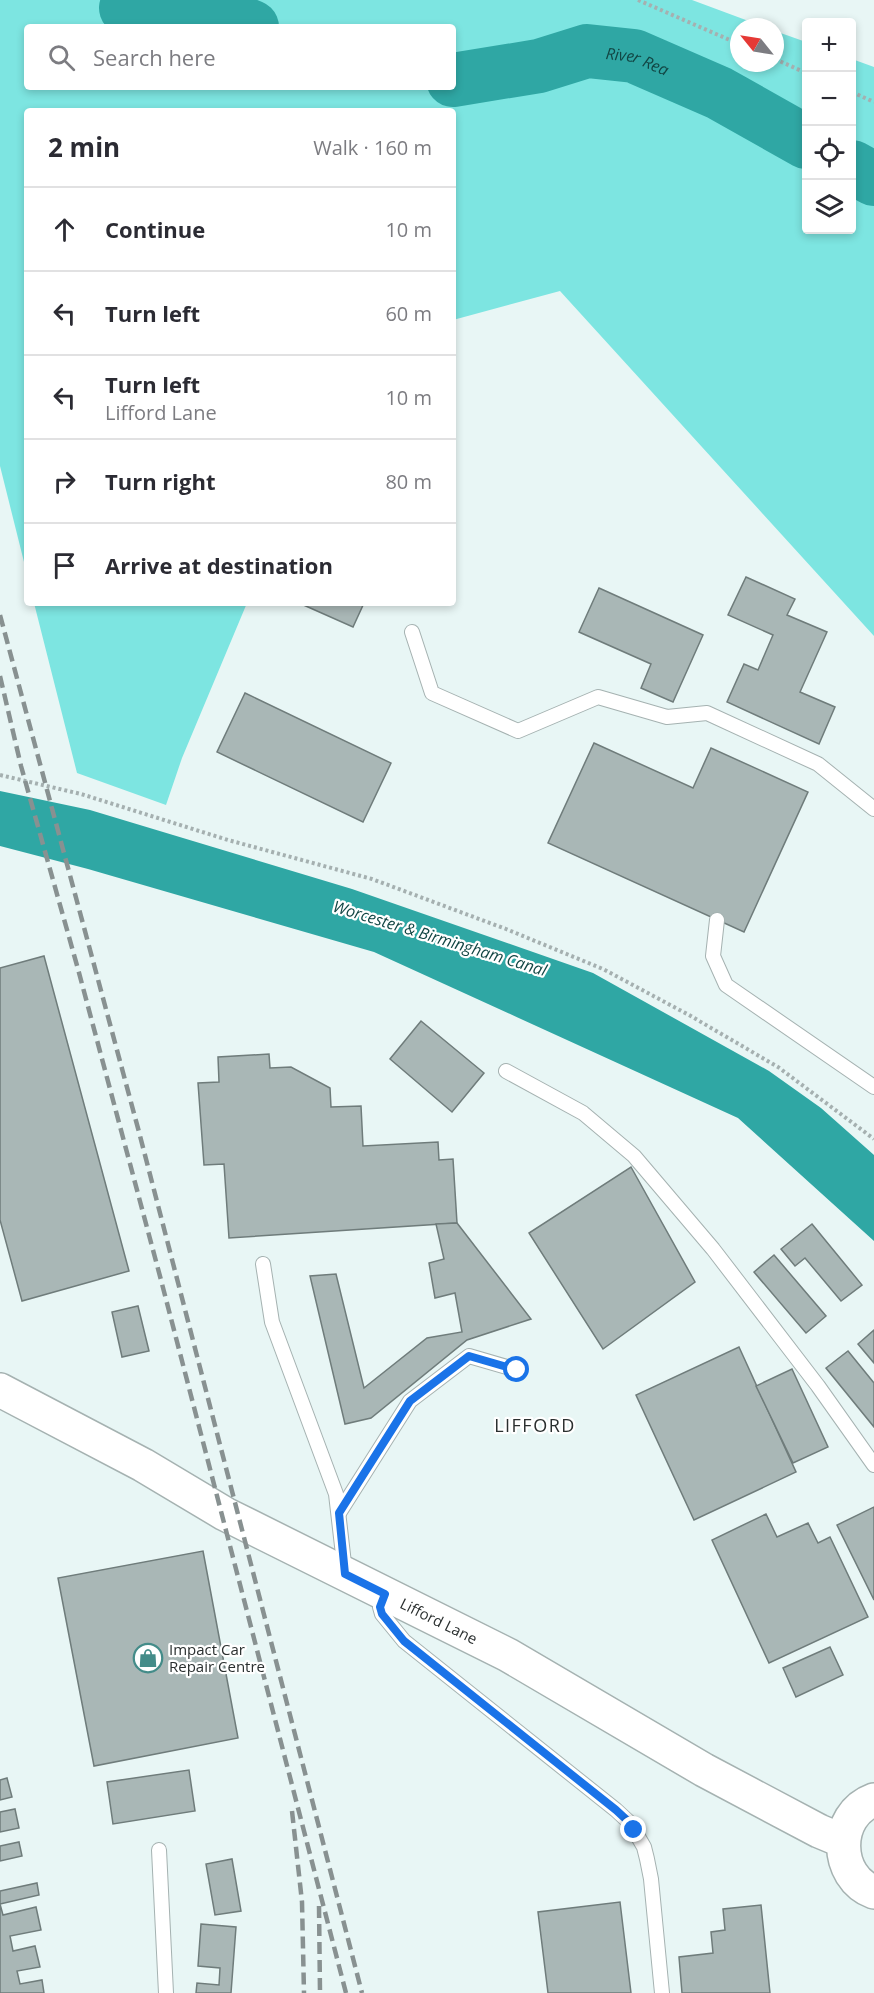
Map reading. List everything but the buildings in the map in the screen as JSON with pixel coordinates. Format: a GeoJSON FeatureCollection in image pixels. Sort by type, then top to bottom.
{"type":"FeatureCollection","features":[{"type":"Feature","properties":{"kind":"street","name":"Lifford Lane"},"geometry":{"type":"LineString","coordinates":[[0,1390],[143,1465],[225,1514],[508,1655],[704,1770],[843,1841]]}},
{"type":"Feature","properties":{"kind":"street"},"geometry":{"type":"LineString","coordinates":[[874,1800],[856,1812],[847,1826],[843,1841],[844,1856],[849,1870],[857,1882],[874,1892]]}},
{"type":"Feature","properties":{"kind":"lane"},"geometry":{"type":"LineString","coordinates":[[412,632],[432,693],[518,731],[598,697],[667,717],[707,713],[818,764],[874,809]]}},
{"type":"Feature","properties":{"kind":"lane"},"geometry":{"type":"LineString","coordinates":[[717,920],[713,956],[726,985],[874,1087]]}},
{"type":"Feature","properties":{"kind":"lane"},"geometry":{"type":"LineString","coordinates":[[506,1071],[583,1113],[634,1156],[713,1249],[818,1386],[874,1465]]}},
{"type":"Feature","properties":{"kind":"lane"},"geometry":{"type":"LineString","coordinates":[[263,1264],[272,1322],[336,1494],[345,1574]]}},
{"type":"Feature","properties":{"kind":"lane"},"geometry":{"type":"LineString","coordinates":[[339,1513],[410,1401],[469,1356],[517,1370]]}},
{"type":"Feature","properties":{"kind":"lane"},"geometry":{"type":"LineString","coordinates":[[385,1594],[380,1607],[382,1614],[404,1641],[630,1823],[644,1847],[651,1879],[662,1993]]}},
{"type":"Feature","properties":{"kind":"lane"},"geometry":{"type":"LineString","coordinates":[[159,1850],[166,1993]]}},
{"type":"Feature","properties":{"kind":"path"},"geometry":{"type":"LineString","coordinates":[[638,0],[730,40]]}},
{"type":"Feature","properties":{"kind":"path"},"geometry":{"type":"LineString","coordinates":[[784,63],[805,72]]}},
{"type":"Feature","properties":{"kind":"path"},"geometry":{"type":"LineString","coordinates":[[856,94],[874,102]]}},
{"type":"Feature","properties":{"kind":"path"},"geometry":{"type":"LineString","coordinates":[[0,775],[81,794],[228,840],[372,879],[506,929],[603,969],[689,1015],[778,1067],[874,1139]]}},
{"type":"Feature","properties":{"kind":"shaded area"},"geometry":{"type":"Polygon","coordinates":[[[0,0],[692,0],[741,18],[730,18],[730,72],[784,72],[784,34],[802,41],[802,234],[856,234],[856,60],[874,67],[874,636],[560,291],[456,319],[456,108],[24,108],[24,562],[0,466],[0,0]]]}},
{"type":"Feature","properties":{"kind":"shaded area"},"geometry":{"type":"Polygon","coordinates":[[[35,606],[246,606],[182,758],[166,805],[77,773],[35,606]]]}},
{"type":"Feature","properties":{"kind":"water","name":"Worcester & Birmingham Canal"},"geometry":{"type":"Polygon","coordinates":[[[0,791],[90,810],[352,889],[593,973],[769,1071],[821,1108],[874,1155],[874,1241],[738,1118],[374,952],[88,869],[0,846],[0,791]]]}},
{"type":"Feature","properties":{"kind":"waterway","name":"River Rea"},"geometry":{"type":"LineString","coordinates":[[126,8],[220,14],[245,24]]}},
{"type":"Feature","properties":{"kind":"waterway","name":"River Rea"},"geometry":{"type":"LineString","coordinates":[[456,80],[539,66],[587,51],[634,56],[719,93],[802,140]]}},
{"type":"Feature","properties":{"kind":"waterway","name":"River Rea"},"geometry":{"type":"LineString","coordinates":[[856,169],[874,179]]}},
{"type":"Feature","properties":{"kind":"railway"},"geometry":{"type":"LineString","coordinates":[[0,615],[139,1132],[362,1993]]}},
{"type":"Feature","properties":{"kind":"railway"},"geometry":{"type":"LineString","coordinates":[[0,676],[21,766],[161,1280],[346,1993]]}},
{"type":"Feature","properties":{"kind":"railway"},"geometry":{"type":"LineString","coordinates":[[292,1811],[302,1902],[304,1993]]}},
{"type":"Feature","properties":{"kind":"railway"},"geometry":{"type":"LineString","coordinates":[[319,1906],[320,1993]]}},
{"type":"Feature","properties":{"kind":"place","name":"Impact Car Repair Centre"},"geometry":{"type":"Point","coordinates":[148,1658]}},
{"type":"Feature","properties":{"kind":"district","name":"LIFFORD"},"geometry":{"type":"Point","coordinates":[535,1425]}},
{"type":"Feature","properties":{"kind":"route"},"geometry":{"type":"LineString","coordinates":[[517,1370],[469,1356],[410,1401],[339,1513],[345,1574],[385,1594],[380,1607],[382,1614],[404,1641],[616,1810],[634,1830]]}}]}
